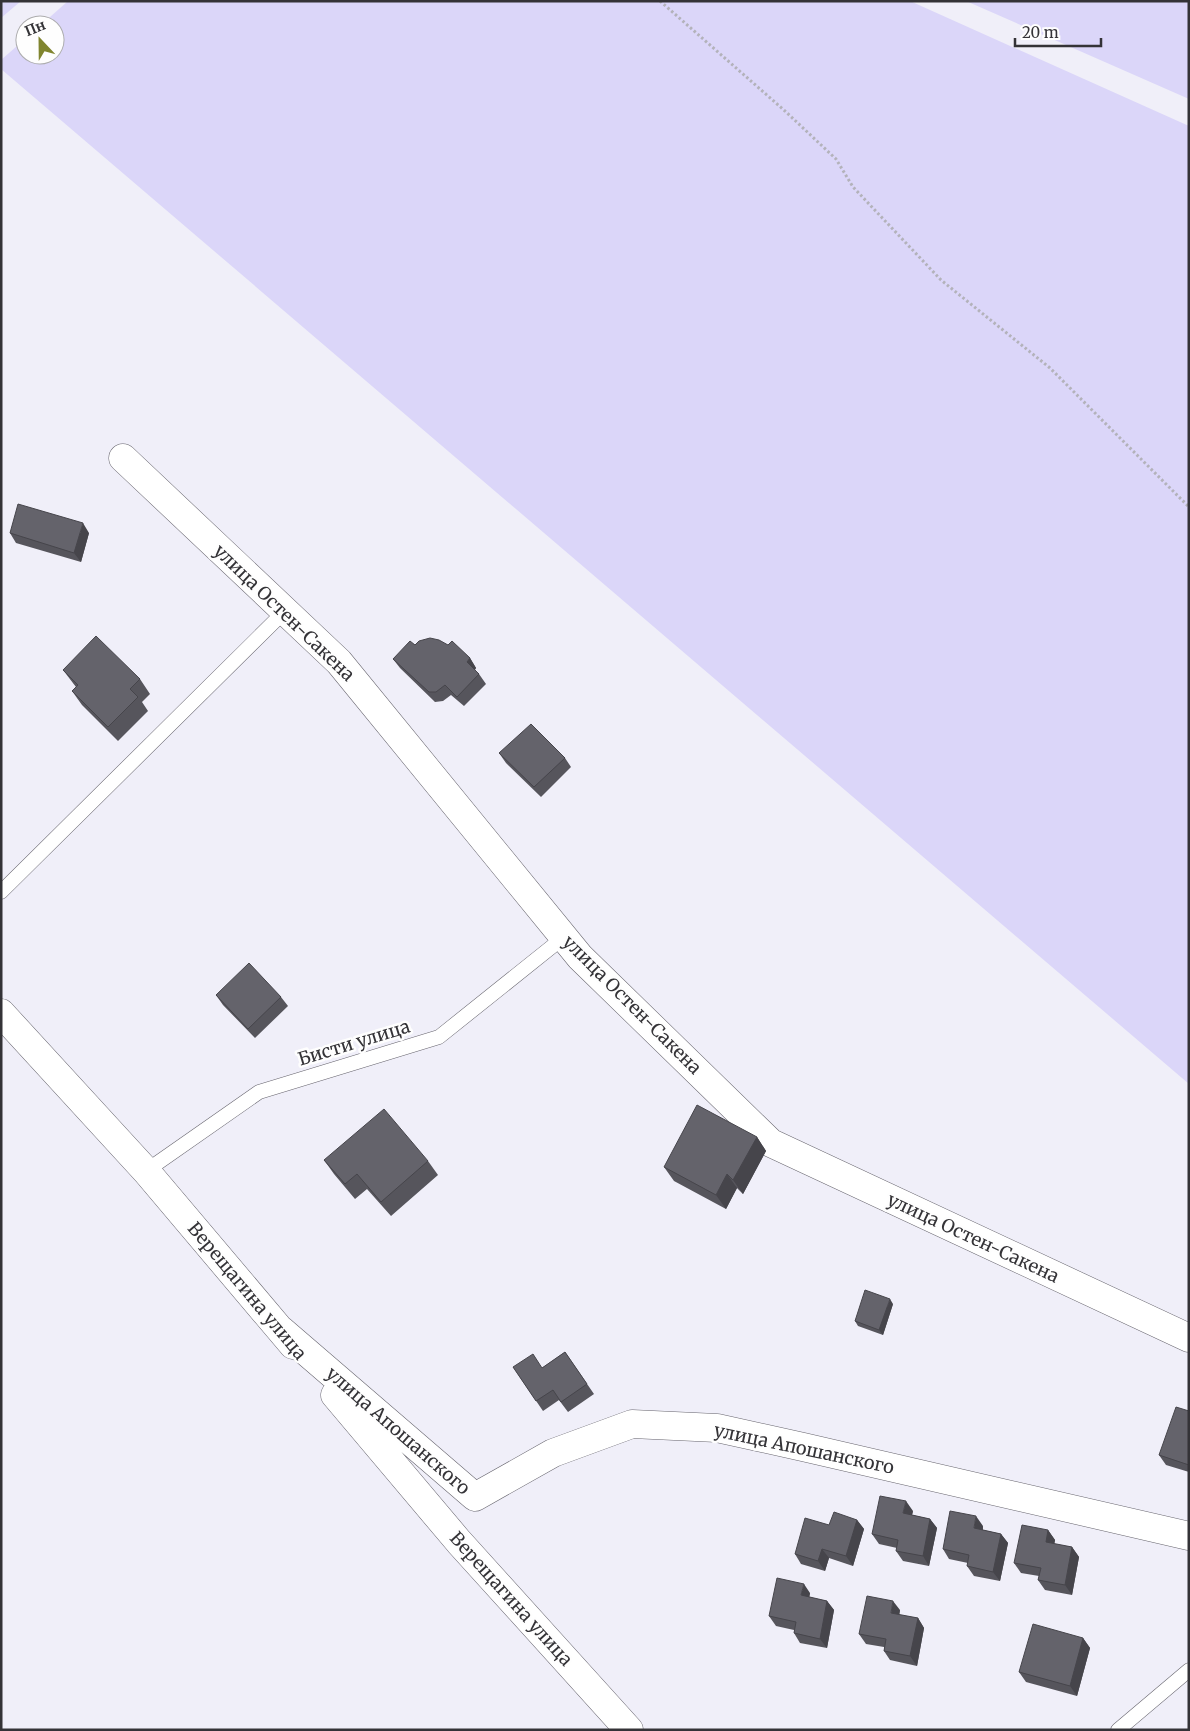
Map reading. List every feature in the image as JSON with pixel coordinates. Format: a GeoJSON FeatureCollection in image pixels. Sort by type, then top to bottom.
{"type":"FeatureCollection","features":[{"type":"Feature","properties":{"kind":"street","name":"улица Остен-Сакена"},"geometry":{"type":"LineString","coordinates":[[123,458],[339,662],[580,957],[771,1143],[1189,1338]]}},
{"type":"Feature","properties":{"kind":"street","name":"Верещагина улица"},"geometry":{"type":"LineString","coordinates":[[1,1013],[146,1171],[459,1542],[629,1730]]}},
{"type":"Feature","properties":{"kind":"street","name":"улица Апошанского"},"geometry":{"type":"LineString","coordinates":[[281,1330],[475,1497],[553,1453],[632,1424],[717,1428],[1189,1536]]}},
{"type":"Feature","properties":{"kind":"lane"},"geometry":{"type":"LineString","coordinates":[[1,892],[285,611]]}},
{"type":"Feature","properties":{"kind":"lane","name":"Бисти улица"},"geometry":{"type":"LineString","coordinates":[[146,1171],[259,1092],[439,1037],[564,937]]}},
{"type":"Feature","properties":{"kind":"lane"},"geometry":{"type":"LineString","coordinates":[[1118,1730],[1189,1670]]}},
{"type":"Feature","properties":{"kind":"path"},"geometry":{"type":"LineString","coordinates":[[660,1],[785,111],[836,159],[852,187],[941,280],[1050,368],[1189,507]]}},
{"type":"Feature","properties":{"kind":"shaded area"},"geometry":{"type":"Polygon","coordinates":[[[1,1],[21,1],[1,18],[1,1]]]}},
{"type":"Feature","properties":{"kind":"shaded area"},"geometry":{"type":"Polygon","coordinates":[[[68,1],[910,1],[1189,126],[1189,1084],[1,69],[1,60],[15,48],[15,65],[65,65],[65,15],[52,15],[68,1]]]}},
{"type":"Feature","properties":{"kind":"shaded area"},"geometry":{"type":"Polygon","coordinates":[[[966,1],[1189,1],[1189,99],[966,1]]]}},
{"type":"Feature","properties":{"kind":"building"},"geometry":{"type":"Polygon","coordinates":[[[18,504],[83,523],[74,553],[10,533],[18,504]]]}},
{"type":"Feature","properties":{"kind":"building"},"geometry":{"type":"Polygon","coordinates":[[[96,636],[140,679],[130,689],[138,697],[108,727],[72,691],[78,685],[63,670],[96,636]]]}},
{"type":"Feature","properties":{"kind":"building"},"geometry":{"type":"Polygon","coordinates":[[[430,638],[448,645],[452,641],[470,658],[467,662],[479,674],[457,697],[445,685],[436,692],[429,692],[393,659],[410,641],[415,645],[419,641],[430,638]]]}},
{"type":"Feature","properties":{"kind":"building"},"geometry":{"type":"Polygon","coordinates":[[[531,724],[565,758],[534,787],[499,753],[531,724]]]}},
{"type":"Feature","properties":{"kind":"building"},"geometry":{"type":"Polygon","coordinates":[[[249,963],[281,997],[248,1029],[216,995],[249,963]]]}},
{"type":"Feature","properties":{"kind":"building"},"geometry":{"type":"Polygon","coordinates":[[[697,1105],[757,1137],[733,1180],[727,1174],[716,1195],[664,1167],[697,1105]]]}},
{"type":"Feature","properties":{"kind":"building"},"geometry":{"type":"Polygon","coordinates":[[[384,1109],[428,1161],[381,1202],[357,1174],[345,1184],[324,1160],[384,1109]]]}},
{"type":"Feature","properties":{"kind":"building"},"geometry":{"type":"Polygon","coordinates":[[[865,1290],[890,1299],[879,1330],[855,1321],[865,1290]]]}},
{"type":"Feature","properties":{"kind":"building"},"geometry":{"type":"Polygon","coordinates":[[[565,1352],[587,1384],[561,1402],[553,1390],[536,1401],[513,1367],[533,1354],[542,1368],[565,1352]]]}},
{"type":"Feature","properties":{"kind":"building"},"geometry":{"type":"Polygon","coordinates":[[[1176,1407],[1189,1411],[1189,1465],[1159,1455],[1176,1407]]]}},
{"type":"Feature","properties":{"kind":"building"},"geometry":{"type":"Polygon","coordinates":[[[880,1496],[906,1501],[903,1513],[930,1519],[923,1556],[896,1551],[898,1540],[872,1534],[880,1496]]]}},
{"type":"Feature","properties":{"kind":"building"},"geometry":{"type":"Polygon","coordinates":[[[950,1511],[976,1516],[974,1528],[1001,1534],[993,1572],[967,1566],[969,1555],[943,1549],[950,1511]]]}},
{"type":"Feature","properties":{"kind":"building"},"geometry":{"type":"Polygon","coordinates":[[[834,1512],[857,1520],[846,1556],[822,1549],[818,1561],[795,1554],[805,1518],[829,1525],[834,1512]]]}},
{"type":"Feature","properties":{"kind":"building"},"geometry":{"type":"Polygon","coordinates":[[[1022,1525],[1048,1530],[1046,1542],[1072,1547],[1065,1585],[1038,1580],[1041,1568],[1014,1563],[1022,1525]]]}},
{"type":"Feature","properties":{"kind":"building"},"geometry":{"type":"Polygon","coordinates":[[[777,1578],[804,1584],[801,1595],[827,1601],[820,1639],[794,1633],[796,1622],[769,1616],[777,1578]]]}},
{"type":"Feature","properties":{"kind":"building"},"geometry":{"type":"Polygon","coordinates":[[[867,1596],[893,1601],[891,1613],[918,1618],[910,1656],[884,1651],[886,1639],[859,1634],[867,1596]]]}},
{"type":"Feature","properties":{"kind":"building"},"geometry":{"type":"Polygon","coordinates":[[[1033,1624],[1083,1638],[1070,1686],[1019,1672],[1033,1624]]]}}]}
